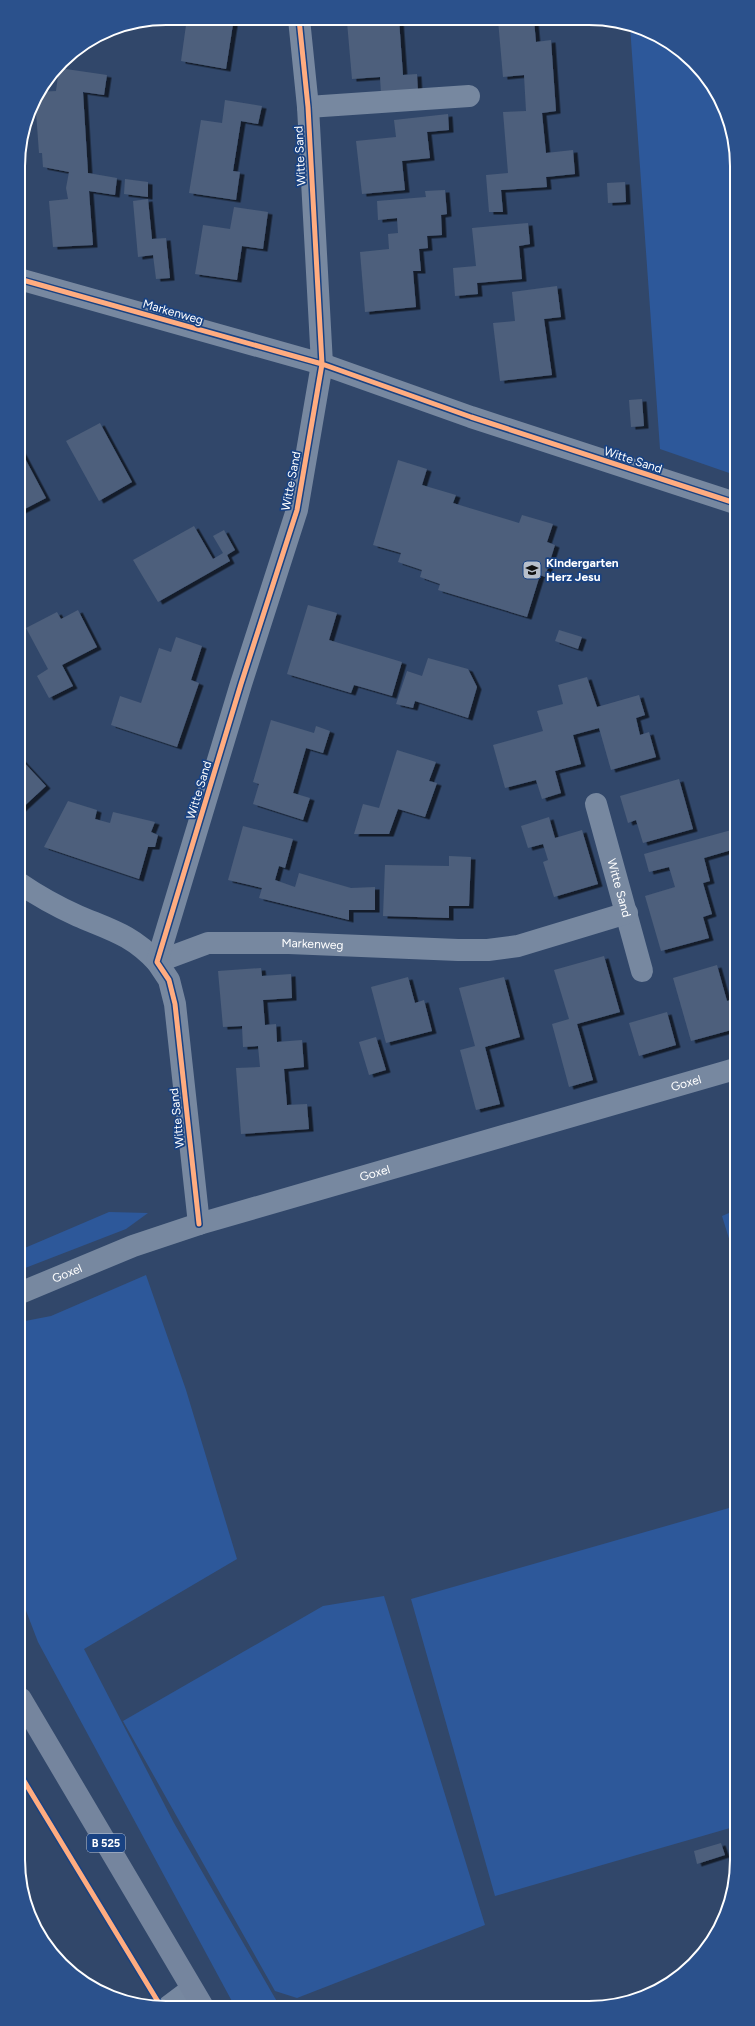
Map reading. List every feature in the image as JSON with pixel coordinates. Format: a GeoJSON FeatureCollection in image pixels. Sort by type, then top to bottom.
{"type":"FeatureCollection","features":[{"type":"Feature","properties":{"kind":"main road","name":"B 525"},"geometry":{"type":"LineString","coordinates":[[25,1706],[200,2001]]}},
{"type":"Feature","properties":{"kind":"street","name":"Witte Sand"},"geometry":{"type":"LineString","coordinates":[[199,1224],[175,1004],[169,980],[157,962],[297,510],[322,364],[308,107],[300,25]]}},
{"type":"Feature","properties":{"kind":"street"},"geometry":{"type":"LineString","coordinates":[[308,107],[469,96]]}},
{"type":"Feature","properties":{"kind":"street","name":"Markenweg"},"geometry":{"type":"LineString","coordinates":[[25,281],[322,364]]}},
{"type":"Feature","properties":{"kind":"street","name":"Witte Sand"},"geometry":{"type":"LineString","coordinates":[[322,364],[471,417],[730,501]]}},
{"type":"Feature","properties":{"kind":"street","name":"Witte Sand"},"geometry":{"type":"LineString","coordinates":[[596,804],[642,972]]}},
{"type":"Feature","properties":{"kind":"street"},"geometry":{"type":"LineString","coordinates":[[25,887],[77,916],[128,936],[144,948],[157,962]]}},
{"type":"Feature","properties":{"kind":"street","name":"Markenweg"},"geometry":{"type":"LineString","coordinates":[[157,962],[208,942],[289,943],[488,950],[518,946],[626,913]]}},
{"type":"Feature","properties":{"kind":"street","name":"Goxel"},"geometry":{"type":"LineString","coordinates":[[25,1291],[134,1246],[199,1224],[730,1071]]}},
{"type":"Feature","properties":{"kind":"lane"},"geometry":{"type":"LineString","coordinates":[[172,2001],[191,1987]]}},
{"type":"Feature","properties":{"kind":"shaded area"},"geometry":{"type":"Polygon","coordinates":[[[630,31],[660,44],[675,54],[689,66],[701,80],[711,96],[723,121],[730,157],[730,473],[660,449],[630,31]]]}},
{"type":"Feature","properties":{"kind":"shaded area"},"geometry":{"type":"Polygon","coordinates":[[[109,1212],[148,1213],[126,1229],[25,1268],[25,1248],[109,1212]]]}},
{"type":"Feature","properties":{"kind":"shaded area"},"geometry":{"type":"Polygon","coordinates":[[[730,1213],[730,1242],[722,1216],[730,1213]]]}},
{"type":"Feature","properties":{"kind":"shaded area"},"geometry":{"type":"Polygon","coordinates":[[[146,1275],[186,1390],[237,1559],[84,1649],[174,1823],[277,2001],[232,2001],[38,1642],[25,1608],[25,1321],[51,1316],[146,1275]]]}},
{"type":"Feature","properties":{"kind":"shaded area"},"geometry":{"type":"Polygon","coordinates":[[[730,1508],[730,1828],[495,1896],[411,1599],[730,1508]]]}},
{"type":"Feature","properties":{"kind":"shaded area"},"geometry":{"type":"Polygon","coordinates":[[[384,1596],[485,1925],[297,1998],[275,1991],[123,1721],[323,1606],[384,1596]]]}},
{"type":"Feature","properties":{"kind":"building"},"geometry":{"type":"Polygon","coordinates":[[[186,25],[233,25],[226,69],[181,61],[186,25]]]}},
{"type":"Feature","properties":{"kind":"building"},"geometry":{"type":"Polygon","coordinates":[[[347,25],[399,25],[403,75],[417,74],[418,92],[381,94],[380,77],[352,79],[347,25]]]}},
{"type":"Feature","properties":{"kind":"building"},"geometry":{"type":"Polygon","coordinates":[[[498,25],[534,25],[536,42],[551,40],[556,111],[542,113],[546,153],[573,150],[575,174],[546,177],[547,187],[501,190],[503,212],[489,212],[486,175],[508,173],[503,112],[526,111],[524,75],[503,77],[498,25]]]}},
{"type":"Feature","properties":{"kind":"building"},"geometry":{"type":"Polygon","coordinates":[[[64,69],[107,75],[104,95],[83,92],[88,173],[117,178],[115,195],[89,191],[93,245],[53,247],[49,201],[68,199],[66,188],[69,172],[43,167],[42,153],[39,153],[36,112],[46,92],[56,91],[58,75],[64,69]]]}},
{"type":"Feature","properties":{"kind":"building"},"geometry":{"type":"Polygon","coordinates":[[[225,100],[262,106],[258,124],[241,121],[233,171],[240,172],[236,200],[189,193],[201,120],[222,123],[225,100]]]}},
{"type":"Feature","properties":{"kind":"building"},"geometry":{"type":"Polygon","coordinates":[[[448,114],[449,130],[427,132],[430,158],[402,161],[405,190],[362,194],[356,141],[396,137],[394,120],[448,114]]]}},
{"type":"Feature","properties":{"kind":"building"},"geometry":{"type":"Polygon","coordinates":[[[125,179],[148,182],[148,197],[124,194],[125,179]]]}},
{"type":"Feature","properties":{"kind":"building"},"geometry":{"type":"Polygon","coordinates":[[[625,182],[626,202],[608,203],[607,183],[625,182]]]}},
{"type":"Feature","properties":{"kind":"building"},"geometry":{"type":"Polygon","coordinates":[[[445,190],[447,214],[441,215],[442,235],[427,236],[428,248],[419,249],[421,271],[413,271],[416,307],[365,312],[360,252],[389,249],[388,234],[398,233],[397,218],[378,220],[377,201],[426,197],[425,191],[445,190]]]}},
{"type":"Feature","properties":{"kind":"building"},"geometry":{"type":"Polygon","coordinates":[[[148,199],[152,239],[166,238],[170,278],[156,279],[153,255],[138,257],[133,201],[148,199]]]}},
{"type":"Feature","properties":{"kind":"building"},"geometry":{"type":"Polygon","coordinates":[[[234,207],[268,212],[263,249],[242,246],[237,280],[195,274],[203,225],[230,229],[234,207]]]}},
{"type":"Feature","properties":{"kind":"building"},"geometry":{"type":"Polygon","coordinates":[[[528,223],[530,244],[519,246],[522,279],[477,283],[478,294],[455,296],[453,268],[476,266],[472,228],[528,223]]]}},
{"type":"Feature","properties":{"kind":"building"},"geometry":{"type":"Polygon","coordinates":[[[557,286],[561,317],[544,319],[552,375],[500,381],[493,323],[515,321],[512,292],[557,286]]]}},
{"type":"Feature","properties":{"kind":"building"},"geometry":{"type":"Polygon","coordinates":[[[642,399],[644,426],[631,427],[629,400],[642,399]]]}},
{"type":"Feature","properties":{"kind":"building"},"geometry":{"type":"Polygon","coordinates":[[[100,423],[132,482],[99,501],[66,441],[100,423]]]}},
{"type":"Feature","properties":{"kind":"building"},"geometry":{"type":"Polygon","coordinates":[[[25,458],[46,498],[25,509],[25,458]]]}},
{"type":"Feature","properties":{"kind":"building"},"geometry":{"type":"Polygon","coordinates":[[[398,460],[427,469],[422,485],[456,495],[453,503],[519,523],[522,515],[553,524],[547,542],[555,545],[545,577],[540,575],[527,617],[438,590],[440,584],[420,577],[422,570],[398,562],[401,553],[373,545],[398,460]]]}},
{"type":"Feature","properties":{"kind":"building"},"geometry":{"type":"Polygon","coordinates":[[[194,526],[213,559],[223,553],[213,536],[224,530],[235,550],[227,555],[230,561],[158,602],[133,560],[194,526]]]}},
{"type":"Feature","properties":{"kind":"building"},"geometry":{"type":"Polygon","coordinates":[[[308,605],[337,613],[329,640],[402,662],[392,696],[354,685],[351,693],[287,674],[308,605]]]}},
{"type":"Feature","properties":{"kind":"building"},"geometry":{"type":"Polygon","coordinates":[[[78,610],[97,647],[62,665],[73,686],[49,698],[37,676],[48,669],[26,628],[57,612],[61,619],[78,610]]]}},
{"type":"Feature","properties":{"kind":"building"},"geometry":{"type":"Polygon","coordinates":[[[559,630],[582,637],[578,649],[555,641],[559,630]]]}},
{"type":"Feature","properties":{"kind":"building"},"geometry":{"type":"Polygon","coordinates":[[[176,637],[202,646],[191,680],[199,683],[177,747],[111,725],[120,696],[141,703],[159,648],[171,652],[176,637]]]}},
{"type":"Feature","properties":{"kind":"building"},"geometry":{"type":"Polygon","coordinates":[[[428,658],[468,669],[477,687],[468,718],[415,701],[413,708],[396,704],[407,671],[422,676],[428,658]]]}},
{"type":"Feature","properties":{"kind":"building"},"geometry":{"type":"Polygon","coordinates":[[[587,677],[597,707],[639,695],[645,715],[636,718],[640,735],[649,732],[656,757],[611,770],[599,728],[573,735],[581,764],[555,771],[561,793],[542,799],[536,780],[505,788],[493,745],[543,731],[537,711],[563,704],[558,685],[587,677]]]}},
{"type":"Feature","properties":{"kind":"building"},"geometry":{"type":"Polygon","coordinates":[[[271,720],[314,733],[316,726],[330,731],[323,753],[306,748],[293,793],[310,798],[303,820],[253,804],[259,784],[253,782],[271,720]]]}},
{"type":"Feature","properties":{"kind":"building"},"geometry":{"type":"Polygon","coordinates":[[[397,750],[436,762],[429,781],[437,783],[425,817],[398,809],[389,834],[354,834],[363,804],[379,808],[397,750]]]}},
{"type":"Feature","properties":{"kind":"building"},"geometry":{"type":"Polygon","coordinates":[[[25,763],[46,786],[25,805],[25,763]]]}},
{"type":"Feature","properties":{"kind":"building"},"geometry":{"type":"Polygon","coordinates":[[[679,779],[693,829],[643,843],[636,820],[628,823],[620,796],[679,779]]]}},
{"type":"Feature","properties":{"kind":"building"},"geometry":{"type":"Polygon","coordinates":[[[68,801],[97,810],[95,819],[110,823],[113,812],[155,822],[151,832],[158,835],[155,847],[148,847],[139,879],[44,847],[68,801]]]}},
{"type":"Feature","properties":{"kind":"building"},"geometry":{"type":"Polygon","coordinates":[[[549,817],[555,838],[582,830],[598,884],[554,897],[543,862],[548,860],[543,844],[528,848],[521,826],[549,817]]]}},
{"type":"Feature","properties":{"kind":"building"},"geometry":{"type":"Polygon","coordinates":[[[243,826],[293,839],[285,868],[279,866],[275,880],[295,887],[299,873],[351,888],[375,887],[375,910],[349,910],[349,920],[259,898],[262,888],[228,880],[243,826]]]}},
{"type":"Feature","properties":{"kind":"building"},"geometry":{"type":"Polygon","coordinates":[[[730,830],[730,850],[704,858],[710,881],[703,883],[712,914],[703,917],[709,938],[661,951],[645,896],[675,887],[669,867],[649,872],[644,854],[730,830]]]}},
{"type":"Feature","properties":{"kind":"building"},"geometry":{"type":"Polygon","coordinates":[[[449,856],[471,857],[469,906],[449,906],[449,918],[383,916],[385,865],[449,866],[449,856]]]}},
{"type":"Feature","properties":{"kind":"building"},"geometry":{"type":"Polygon","coordinates":[[[604,956],[620,1012],[577,1024],[593,1080],[569,1087],[552,1024],[569,1019],[554,970],[604,956]]]}},
{"type":"Feature","properties":{"kind":"building"},"geometry":{"type":"Polygon","coordinates":[[[717,965],[727,1001],[730,1000],[730,1030],[691,1041],[673,978],[717,965]]]}},
{"type":"Feature","properties":{"kind":"building"},"geometry":{"type":"Polygon","coordinates":[[[261,968],[262,976],[291,974],[292,998],[263,1000],[265,1025],[276,1024],[277,1042],[302,1040],[304,1067],[284,1069],[287,1105],[307,1104],[309,1129],[241,1134],[236,1068],[260,1067],[258,1046],[243,1047],[242,1026],[223,1027],[218,971],[261,968]]]}},
{"type":"Feature","properties":{"kind":"building"},"geometry":{"type":"Polygon","coordinates":[[[408,977],[415,1003],[424,1000],[432,1031],[386,1043],[371,987],[408,977]]]}},
{"type":"Feature","properties":{"kind":"building"},"geometry":{"type":"Polygon","coordinates":[[[504,977],[520,1037],[485,1047],[500,1104],[476,1110],[460,1050],[475,1046],[459,988],[504,977]]]}},
{"type":"Feature","properties":{"kind":"building"},"geometry":{"type":"Polygon","coordinates":[[[667,1012],[676,1045],[639,1056],[629,1023],[667,1012]]]}},
{"type":"Feature","properties":{"kind":"building"},"geometry":{"type":"Polygon","coordinates":[[[376,1037],[386,1070],[369,1075],[359,1042],[376,1037]]]}},
{"type":"Feature","properties":{"kind":"building"},"geometry":{"type":"Polygon","coordinates":[[[721,1843],[725,1855],[697,1864],[694,1851],[721,1843]]]}},
{"type":"Feature","properties":{"kind":"cycle path"},"geometry":{"type":"LineString","coordinates":[[199,1224],[175,1004],[169,980],[157,962],[241,684],[297,510],[322,364],[308,107],[300,25]]}},
{"type":"Feature","properties":{"kind":"cycle path"},"geometry":{"type":"LineString","coordinates":[[25,281],[322,364],[471,417],[730,501]]}},
{"type":"Feature","properties":{"kind":"cycle path"},"geometry":{"type":"LineString","coordinates":[[25,1783],[158,2001]]}},
{"type":"Feature","properties":{"kind":"place","name":"Kindergarten Herz Jesu"},"geometry":{"type":"Point","coordinates":[532,570]}}]}
